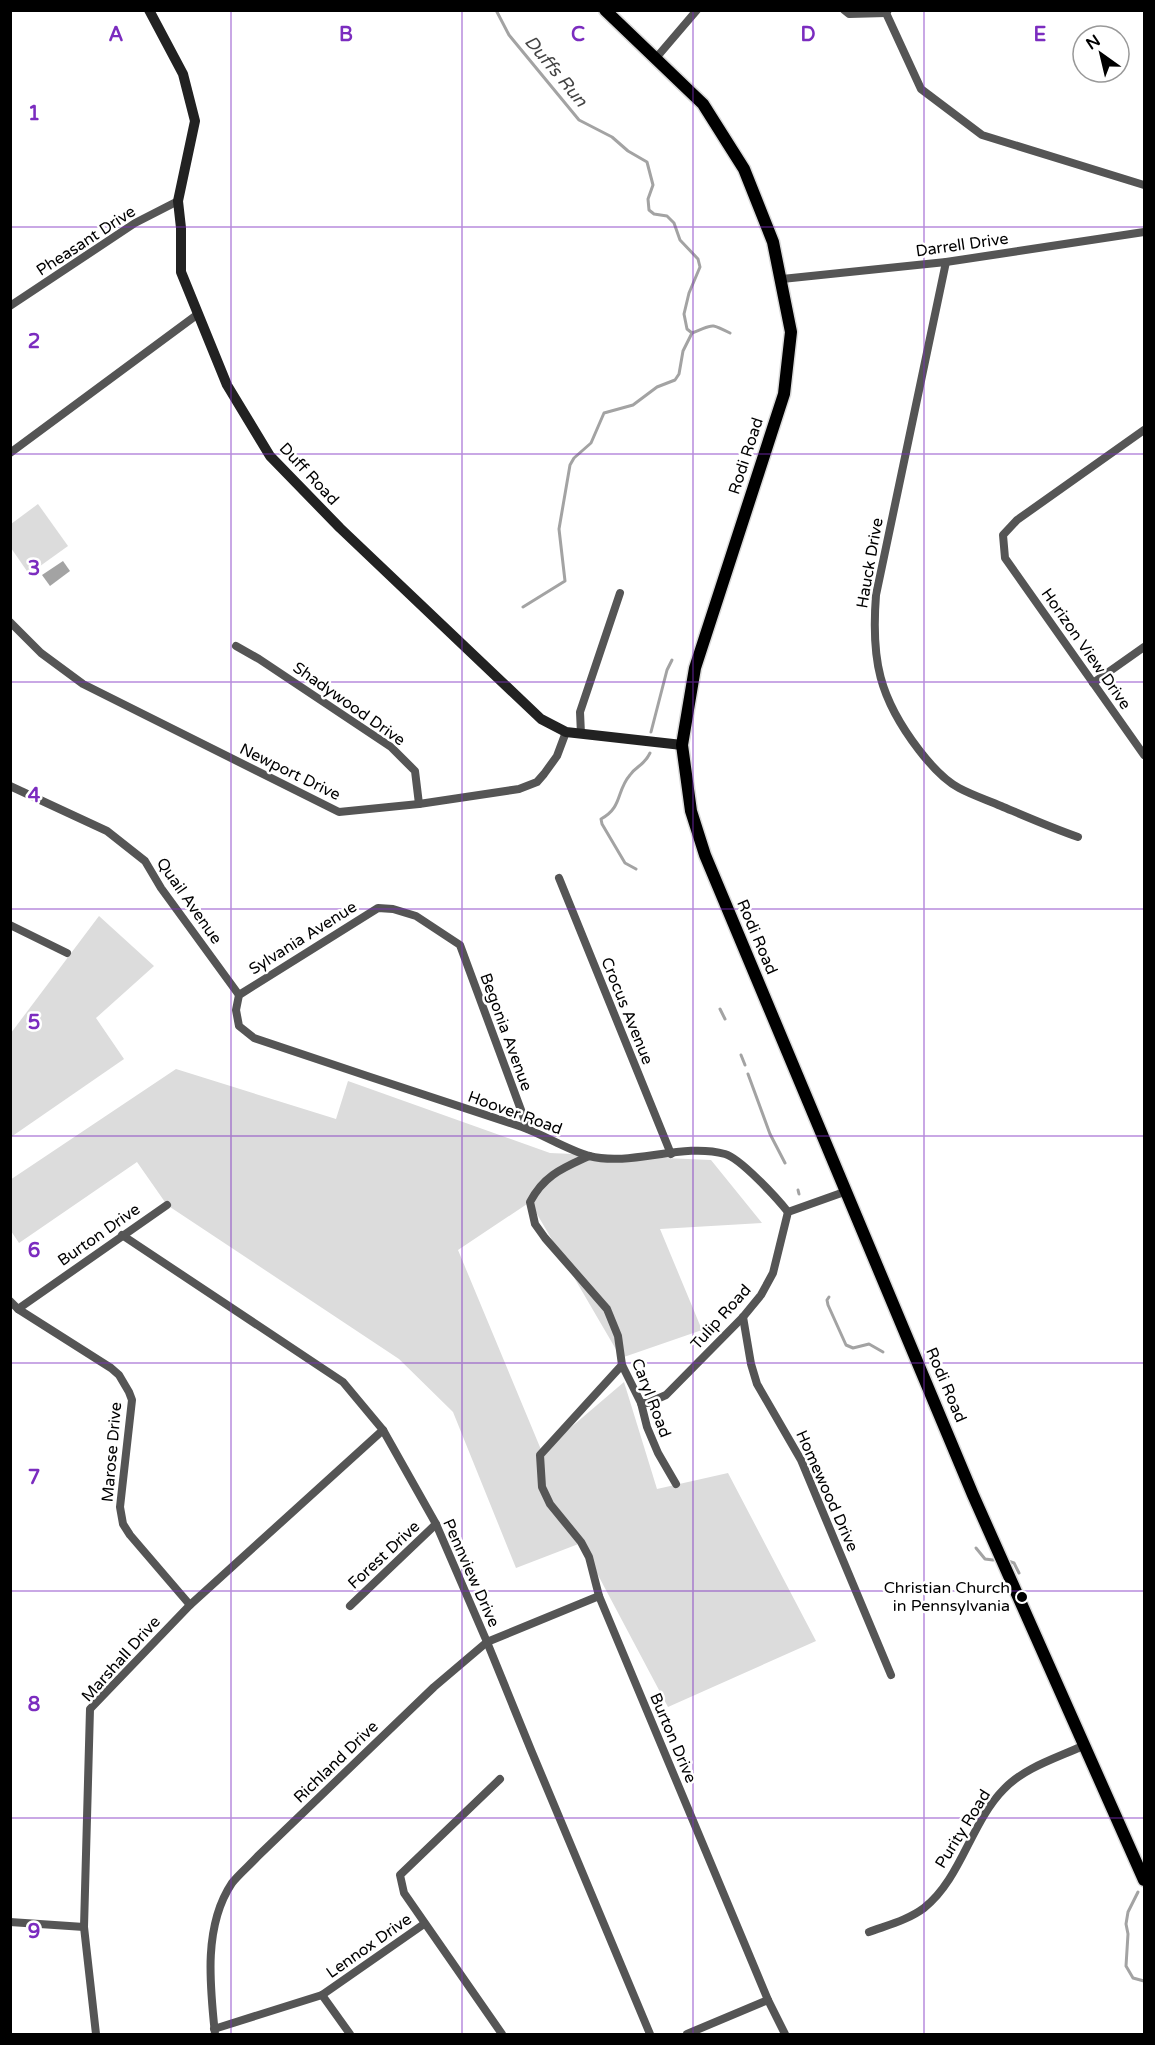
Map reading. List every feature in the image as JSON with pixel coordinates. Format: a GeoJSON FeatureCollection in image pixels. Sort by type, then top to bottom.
{"type":"FeatureCollection","features":[{"type":"Feature","properties":{"kind":"main road","name":"Rodi Road"},"geometry":{"type":"LineString","coordinates":[[605,10],[703,104],[744,169],[773,242],[791,332],[784,394],[695,668],[682,744],[691,811],[705,855],[973,1495],[1144,1880]]}},
{"type":"Feature","properties":{"kind":"street","name":"Duff Road"},"geometry":{"type":"LineString","coordinates":[[149,10],[183,74],[195,122],[178,201],[181,228],[181,272],[227,386],[270,456],[340,528],[536,714],[554,727],[566,732],[581,734],[682,744]]}},
{"type":"Feature","properties":{"kind":"street"},"geometry":{"type":"LineString","coordinates":[[656,58],[697,10]]}},
{"type":"Feature","properties":{"kind":"street"},"geometry":{"type":"LineString","coordinates":[[844,10],[849,14],[887,12],[921,89],[982,135],[1144,185]]}},
{"type":"Feature","properties":{"kind":"street","name":"Pheasant Drive"},"geometry":{"type":"LineString","coordinates":[[10,306],[135,223],[178,201]]}},
{"type":"Feature","properties":{"kind":"street","name":"Darrell Drive"},"geometry":{"type":"LineString","coordinates":[[782,279],[946,262],[1144,232]]}},
{"type":"Feature","properties":{"kind":"street","name":"Hauck Drive"},"geometry":{"type":"LineString","coordinates":[[946,262],[876,595],[874,642],[877,667],[892,710],[908,736],[931,764],[957,788],[1078,837]]}},
{"type":"Feature","properties":{"kind":"street"},"geometry":{"type":"LineString","coordinates":[[10,453],[198,314]]}},
{"type":"Feature","properties":{"kind":"street","name":"Horizon View Drive"},"geometry":{"type":"LineString","coordinates":[[1144,430],[1017,520],[1003,535],[1005,558],[1144,755]]}},
{"type":"Feature","properties":{"kind":"street"},"geometry":{"type":"LineString","coordinates":[[581,734],[580,712],[620,593]]}},
{"type":"Feature","properties":{"kind":"street","name":"Newport Drive"},"geometry":{"type":"LineString","coordinates":[[10,622],[41,653],[83,684],[339,812],[512,791],[532,784],[541,778],[551,766],[566,732]]}},
{"type":"Feature","properties":{"kind":"street","name":"Shadywood Drive"},"geometry":{"type":"LineString","coordinates":[[236,646],[260,659],[391,747],[415,771],[419,804]]}},
{"type":"Feature","properties":{"kind":"street"},"geometry":{"type":"LineString","coordinates":[[1093,683],[1144,647]]}},
{"type":"Feature","properties":{"kind":"street","name":"Quail Avenue"},"geometry":{"type":"LineString","coordinates":[[10,786],[107,831],[145,861],[161,888],[239,994]]}},
{"type":"Feature","properties":{"kind":"street","name":"Crocus Avenue"},"geometry":{"type":"LineString","coordinates":[[558,878],[671,1154]]}},
{"type":"Feature","properties":{"kind":"street","name":"Sylvania Avenue"},"geometry":{"type":"LineString","coordinates":[[236,1010],[239,994],[378,908],[393,909],[416,916],[460,945]]}},
{"type":"Feature","properties":{"kind":"street"},"geometry":{"type":"LineString","coordinates":[[10,925],[67,953]]}},
{"type":"Feature","properties":{"kind":"street","name":"Begonia Avenue"},"geometry":{"type":"LineString","coordinates":[[460,945],[528,1129]]}},
{"type":"Feature","properties":{"kind":"street","name":"Hoover Road"},"geometry":{"type":"LineString","coordinates":[[236,1010],[239,1026],[254,1038],[528,1129],[589,1156],[614,1158],[705,1151],[727,1154],[741,1164],[788,1212]]}},
{"type":"Feature","properties":{"kind":"street","name":"Caryl Road"},"geometry":{"type":"LineString","coordinates":[[589,1156],[554,1173],[536,1191],[530,1202],[535,1224],[607,1309],[618,1336],[622,1365],[641,1402],[646,1427],[676,1484]]}},
{"type":"Feature","properties":{"kind":"street"},"geometry":{"type":"LineString","coordinates":[[788,1212],[847,1191]]}},
{"type":"Feature","properties":{"kind":"street","name":"Burton Drive"},"geometry":{"type":"LineString","coordinates":[[18,1309],[166,1204]]}},
{"type":"Feature","properties":{"kind":"street","name":"Tulip Road"},"geometry":{"type":"LineString","coordinates":[[641,1402],[648,1403],[666,1395],[743,1317],[761,1294],[772,1273],[788,1212]]}},
{"type":"Feature","properties":{"kind":"street","name":"Pennview Drive"},"geometry":{"type":"LineString","coordinates":[[122,1235],[343,1382],[383,1430],[436,1524],[650,2034]]}},
{"type":"Feature","properties":{"kind":"street","name":"Marose Drive"},"geometry":{"type":"LineString","coordinates":[[10,1301],[18,1309],[111,1368],[124,1382],[132,1400],[121,1498],[123,1524],[190,1605]]}},
{"type":"Feature","properties":{"kind":"street","name":"Homewood Drive"},"geometry":{"type":"LineString","coordinates":[[743,1317],[751,1364],[758,1384],[801,1460],[891,1675]]}},
{"type":"Feature","properties":{"kind":"street","name":"Burton Drive"},"geometry":{"type":"LineString","coordinates":[[622,1365],[540,1455],[542,1487],[550,1504],[581,1542],[589,1557],[599,1596],[768,2000],[785,2034]]}},
{"type":"Feature","properties":{"kind":"street","name":"Marshall Drive"},"geometry":{"type":"LineString","coordinates":[[96,2034],[84,1927],[90,1708],[190,1605],[383,1430]]}},
{"type":"Feature","properties":{"kind":"street","name":"Forest Drive"},"geometry":{"type":"LineString","coordinates":[[350,1606],[436,1524]]}},
{"type":"Feature","properties":{"kind":"street","name":"Richland Drive"},"geometry":{"type":"LineString","coordinates":[[214,2032],[210,1953],[215,1920],[232,1884],[258,1856],[434,1687],[487,1642],[599,1596]]}},
{"type":"Feature","properties":{"kind":"street","name":"Purity Road"},"geometry":{"type":"LineString","coordinates":[[869,1932],[915,1914],[938,1894],[992,1804],[1006,1787],[1028,1771],[1085,1745]]}},
{"type":"Feature","properties":{"kind":"street","name":"Lennox Drive"},"geometry":{"type":"LineString","coordinates":[[214,2032],[322,1995],[424,1924],[404,1893],[400,1875],[500,1779]]}},
{"type":"Feature","properties":{"kind":"street"},"geometry":{"type":"LineString","coordinates":[[10,1922],[84,1927]]}},
{"type":"Feature","properties":{"kind":"street"},"geometry":{"type":"LineString","coordinates":[[424,1924],[502,2034]]}},
{"type":"Feature","properties":{"kind":"street"},"geometry":{"type":"LineString","coordinates":[[322,1995],[350,2034]]}},
{"type":"Feature","properties":{"kind":"street"},"geometry":{"type":"LineString","coordinates":[[687,2034],[768,2000]]}},
{"type":"Feature","properties":{"kind":"shaded area"},"geometry":{"type":"Polygon","coordinates":[[[38,504],[68,546],[29,574],[11,548],[11,524],[38,504]]]}},
{"type":"Feature","properties":{"kind":"shaded area"},"geometry":{"type":"Polygon","coordinates":[[[63,561],[70,571],[50,586],[42,575],[63,561]]]}},
{"type":"Feature","properties":{"kind":"shaded area"},"geometry":{"type":"Polygon","coordinates":[[[99,916],[154,966],[96,1018],[124,1059],[11,1137],[11,1033],[99,916]]]}},
{"type":"Feature","properties":{"kind":"shaded area"},"geometry":{"type":"Polygon","coordinates":[[[176,1069],[336,1119],[348,1081],[550,1153],[711,1160],[762,1223],[660,1229],[702,1330],[621,1358],[530,1202],[458,1250],[542,1452],[624,1382],[657,1489],[728,1473],[816,1641],[668,1707],[581,1543],[516,1568],[453,1412],[399,1359],[167,1205],[137,1162],[19,1243],[11,1231],[10,1180],[176,1069]]]}},
{"type":"Feature","properties":{"kind":"waterway","name":"Duffs Run"},"geometry":{"type":"LineString","coordinates":[[496,10],[509,35],[579,120],[612,137],[628,151],[647,162],[653,185],[648,199],[649,210],[654,214],[667,216],[674,223],[680,240],[698,259],[700,267],[689,293],[684,314],[687,329],[692,333],[714,326],[730,333]]}},
{"type":"Feature","properties":{"kind":"waterway"},"geometry":{"type":"LineString","coordinates":[[523,607],[565,581],[559,529],[570,465],[574,458],[591,443],[604,413],[633,405],[657,387],[675,380],[679,374],[683,351],[692,333]]}},
{"type":"Feature","properties":{"kind":"waterway","name":"Duffs Run"},"geometry":{"type":"LineString","coordinates":[[651,732],[667,670],[672,660]]}},
{"type":"Feature","properties":{"kind":"waterway","name":"Duffs Run"},"geometry":{"type":"LineString","coordinates":[[636,869],[625,863],[601,819],[613,809],[626,781],[650,753]]}},
{"type":"Feature","properties":{"kind":"waterway","name":"Duffs Run"},"geometry":{"type":"LineString","coordinates":[[720,1009],[725,1019]]}},
{"type":"Feature","properties":{"kind":"waterway","name":"Duffs Run"},"geometry":{"type":"LineString","coordinates":[[741,1055],[745,1065]]}},
{"type":"Feature","properties":{"kind":"waterway","name":"Duffs Run"},"geometry":{"type":"LineString","coordinates":[[748,1074],[770,1134],[785,1163]]}},
{"type":"Feature","properties":{"kind":"waterway","name":"Duffs Run"},"geometry":{"type":"LineString","coordinates":[[798,1190],[799,1194]]}},
{"type":"Feature","properties":{"kind":"waterway","name":"Duffs Run"},"geometry":{"type":"LineString","coordinates":[[829,1297],[828,1305],[846,1345],[853,1348],[869,1344],[883,1352]]}},
{"type":"Feature","properties":{"kind":"waterway","name":"Duffs Run"},"geometry":{"type":"LineString","coordinates":[[976,1548],[985,1559],[993,1560]]}},
{"type":"Feature","properties":{"kind":"waterway","name":"Duffs Run"},"geometry":{"type":"LineString","coordinates":[[1008,1561],[1014,1563],[1019,1573]]}},
{"type":"Feature","properties":{"kind":"waterway","name":"Duffs Run"},"geometry":{"type":"LineString","coordinates":[[1138,1892],[1128,1912],[1126,1924],[1128,1934],[1126,1966],[1133,1978],[1144,1981]]}},
{"type":"Feature","properties":{"kind":"place","name":"Christian Church in Pennsylvania"},"geometry":{"type":"Point","coordinates":[1022,1597]}}]}
